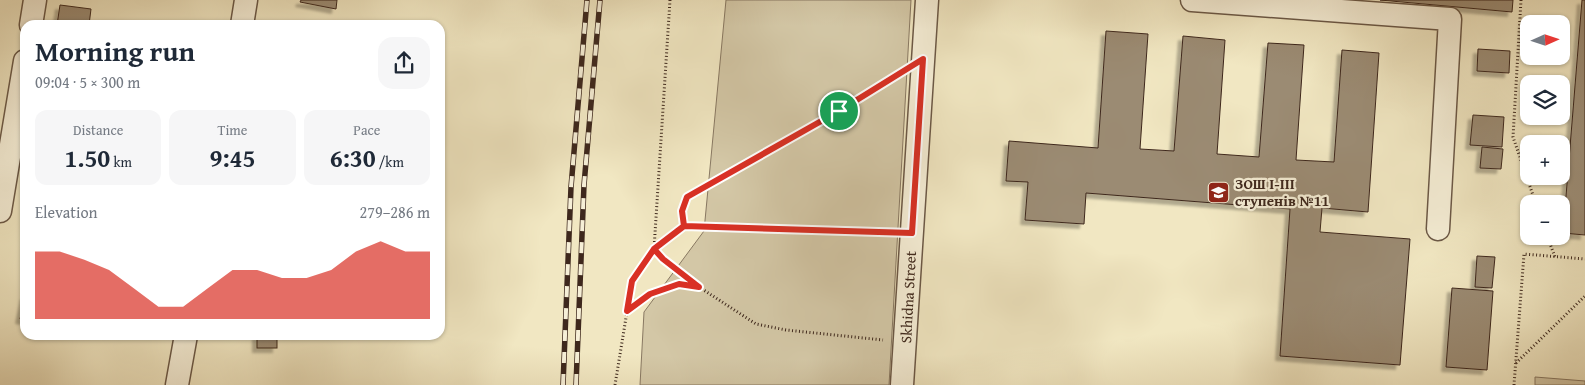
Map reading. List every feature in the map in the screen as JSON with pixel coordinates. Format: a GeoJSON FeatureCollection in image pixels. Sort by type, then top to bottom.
{"type":"FeatureCollection","features":[{"type":"Feature","properties":{"kind":"street"},"geometry":{"type":"LineString","coordinates":[[32,20],[35,0]]}},
{"type":"Feature","properties":{"kind":"street"},"geometry":{"type":"LineString","coordinates":[[243,20],[246,0]]}},
{"type":"Feature","properties":{"kind":"street","name":"Skhidna Street"},"geometry":{"type":"LineString","coordinates":[[902,385],[927,0]]}},
{"type":"Feature","properties":{"kind":"street"},"geometry":{"type":"LineString","coordinates":[[1192,0],[1450,20],[1438,229]]}},
{"type":"Feature","properties":{"kind":"street"},"geometry":{"type":"LineString","coordinates":[[0,211],[20,91]]}},
{"type":"Feature","properties":{"kind":"street"},"geometry":{"type":"LineString","coordinates":[[177,385],[185,340]]}},
{"type":"Feature","properties":{"kind":"path"},"geometry":{"type":"LineString","coordinates":[[670,0],[654,249],[663,259],[699,287],[756,324],[786,330],[905,342]]}},
{"type":"Feature","properties":{"kind":"path"},"geometry":{"type":"LineString","coordinates":[[1521,0],[1513,137],[1533,195]]}},
{"type":"Feature","properties":{"kind":"path"},"geometry":{"type":"LineString","coordinates":[[684,226],[682,211],[687,197],[839,111],[923,59]]}},
{"type":"Feature","properties":{"kind":"path"},"geometry":{"type":"LineString","coordinates":[[615,385],[632,281],[654,249],[684,226],[912,233]]}},
{"type":"Feature","properties":{"kind":"path"},"geometry":{"type":"LineString","coordinates":[[1551,245],[1555,257]]}},
{"type":"Feature","properties":{"kind":"path"},"geometry":{"type":"LineString","coordinates":[[1514,385],[1524,254],[1585,259]]}},
{"type":"Feature","properties":{"kind":"path"},"geometry":{"type":"LineString","coordinates":[[627,311],[650,294],[679,284],[699,287]]}},
{"type":"Feature","properties":{"kind":"path"},"geometry":{"type":"LineString","coordinates":[[1515,364],[1585,296]]}},
{"type":"Feature","properties":{"kind":"shaded area"},"geometry":{"type":"Polygon","coordinates":[[[726,0],[911,0],[889,385],[640,385],[644,312],[704,231],[726,0]]]}},
{"type":"Feature","properties":{"kind":"shaded area"},"geometry":{"type":"Polygon","coordinates":[[[1535,377],[1585,381],[1585,385],[1535,385],[1535,377]]]}},
{"type":"Feature","properties":{"kind":"building"},"geometry":{"type":"Polygon","coordinates":[[[301,0],[337,0],[336,9],[300,2],[301,0]]]}},
{"type":"Feature","properties":{"kind":"building"},"geometry":{"type":"Polygon","coordinates":[[[1380,0],[1513,0],[1512,12],[1380,0]]]}},
{"type":"Feature","properties":{"kind":"building"},"geometry":{"type":"Polygon","coordinates":[[[1582,0],[1585,0],[1585,235],[1570,234],[1570,195],[1566,195],[1567,185],[1570,185],[1570,147],[1582,0]]]}},
{"type":"Feature","properties":{"kind":"building"},"geometry":{"type":"Polygon","coordinates":[[[60,5],[91,9],[90,20],[58,20],[60,5]]]}},
{"type":"Feature","properties":{"kind":"building"},"geometry":{"type":"Polygon","coordinates":[[[1106,31],[1148,34],[1140,149],[1174,151],[1183,36],[1225,40],[1217,154],[1259,157],[1268,43],[1304,45],[1296,160],[1334,162],[1342,50],[1379,53],[1368,212],[1322,208],[1320,232],[1410,239],[1400,365],[1280,356],[1290,209],[1086,193],[1084,224],[1025,220],[1028,182],[1006,181],[1009,141],[1098,148],[1106,31]]]}},
{"type":"Feature","properties":{"kind":"building"},"geometry":{"type":"Polygon","coordinates":[[[1478,49],[1510,51],[1509,73],[1477,71],[1478,49]]]}},
{"type":"Feature","properties":{"kind":"building"},"geometry":{"type":"Polygon","coordinates":[[[1473,115],[1504,117],[1502,147],[1470,145],[1473,115]]]}},
{"type":"Feature","properties":{"kind":"building"},"geometry":{"type":"Polygon","coordinates":[[[1482,147],[1503,149],[1501,169],[1480,168],[1482,147]]]}},
{"type":"Feature","properties":{"kind":"building"},"geometry":{"type":"Polygon","coordinates":[[[1477,256],[1495,257],[1492,288],[1475,287],[1477,256]]]}},
{"type":"Feature","properties":{"kind":"building"},"geometry":{"type":"Polygon","coordinates":[[[1452,288],[1493,291],[1487,370],[1446,367],[1452,288]]]}},
{"type":"Feature","properties":{"kind":"building"},"geometry":{"type":"Polygon","coordinates":[[[257,340],[277,340],[277,348],[257,348],[257,340]]]}},
{"type":"Feature","properties":{"kind":"railway"},"geometry":{"type":"LineString","coordinates":[[563,385],[571,187],[587,0]]}},
{"type":"Feature","properties":{"kind":"railway"},"geometry":{"type":"LineString","coordinates":[[576,385],[584,185],[600,0]]}},
{"type":"Feature","properties":{"kind":"place","name":"ЗОШ І-ІІІ ступенів №11"},"geometry":{"type":"Point","coordinates":[1219,192]}},
{"type":"Feature","properties":{"kind":"route"},"geometry":{"type":"LineString","coordinates":[[839,111],[687,197],[682,211],[684,226],[654,249],[632,281],[627,311],[650,294],[679,284],[699,287],[663,259],[654,249],[684,226],[912,233],[923,59],[839,111]]}}]}
